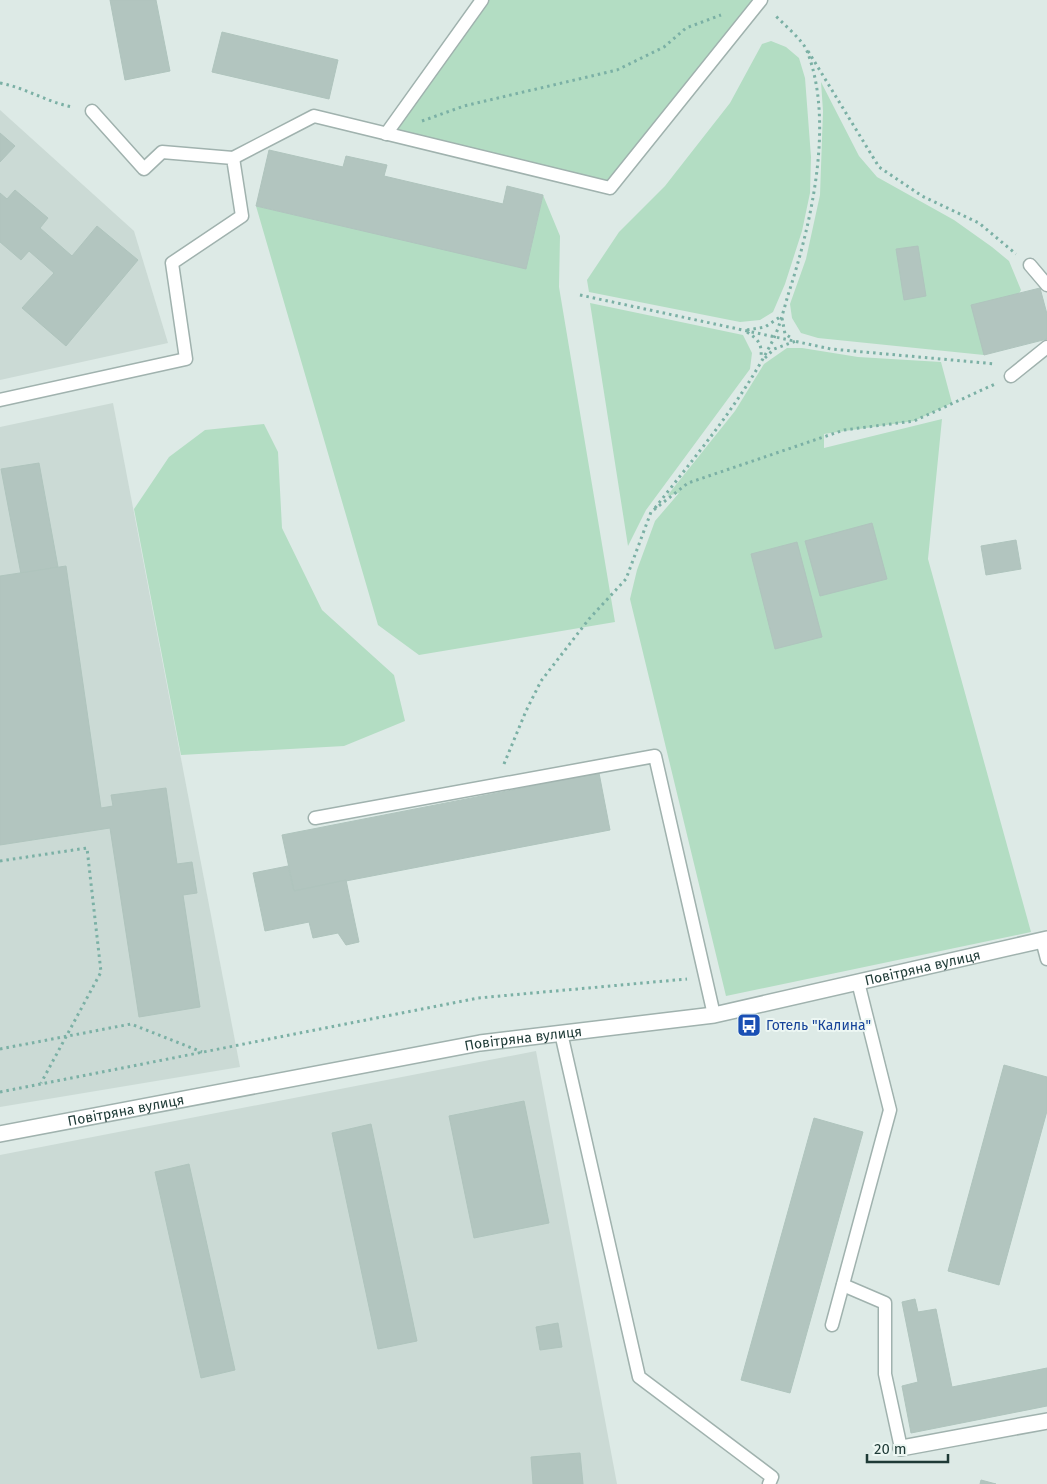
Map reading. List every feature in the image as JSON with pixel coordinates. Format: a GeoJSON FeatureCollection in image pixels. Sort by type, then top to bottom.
{"type":"FeatureCollection","features":[{"type":"Feature","properties":{"kind":"street","name":"Повітряна вулиця"},"geometry":{"type":"LineString","coordinates":[[0,1134],[480,1043],[714,1015],[1045,940]]}},
{"type":"Feature","properties":{"kind":"street"},"geometry":{"type":"LineString","coordinates":[[901,1448],[1047,1421]]}},
{"type":"Feature","properties":{"kind":"lane"},"geometry":{"type":"LineString","coordinates":[[386,134],[482,0]]}},
{"type":"Feature","properties":{"kind":"lane"},"geometry":{"type":"LineString","coordinates":[[92,110],[144,169],[162,152],[234,158],[314,116],[610,188],[760,2]]}},
{"type":"Feature","properties":{"kind":"lane"},"geometry":{"type":"LineString","coordinates":[[0,400],[186,359],[172,264],[242,216],[234,158]]}},
{"type":"Feature","properties":{"kind":"lane"},"geometry":{"type":"LineString","coordinates":[[1030,265],[1047,285]]}},
{"type":"Feature","properties":{"kind":"lane"},"geometry":{"type":"LineString","coordinates":[[1011,376],[1047,347]]}},
{"type":"Feature","properties":{"kind":"lane"},"geometry":{"type":"LineString","coordinates":[[315,818],[655,756],[714,1015]]}},
{"type":"Feature","properties":{"kind":"lane"},"geometry":{"type":"LineString","coordinates":[[1045,940],[1047,959]]}},
{"type":"Feature","properties":{"kind":"lane"},"geometry":{"type":"LineString","coordinates":[[832,1324],[890,1110],[858,982]]}},
{"type":"Feature","properties":{"kind":"lane"},"geometry":{"type":"LineString","coordinates":[[561,1033],[640,1377],[772,1477],[770,1484]]}},
{"type":"Feature","properties":{"kind":"lane"},"geometry":{"type":"LineString","coordinates":[[843,1285],[885,1303],[884,1374],[901,1448]]}},
{"type":"Feature","properties":{"kind":"path"},"geometry":{"type":"LineString","coordinates":[[760,2],[806,49],[879,167],[922,196],[979,223],[1030,265]]}},
{"type":"Feature","properties":{"kind":"path"},"geometry":{"type":"LineString","coordinates":[[421,121],[464,106],[618,70],[664,47],[686,28],[722,15]]}},
{"type":"Feature","properties":{"kind":"path"},"geometry":{"type":"LineString","coordinates":[[495,786],[526,711],[542,681],[589,619],[626,580],[651,512],[712,434],[775,337],[798,265],[812,209],[819,147],[817,91],[806,49]]}},
{"type":"Feature","properties":{"kind":"path"},"geometry":{"type":"LineString","coordinates":[[0,83],[17,86],[54,103],[92,110]]}},
{"type":"Feature","properties":{"kind":"path"},"geometry":{"type":"LineString","coordinates":[[580,295],[831,349],[989,364],[1026,364]]}},
{"type":"Feature","properties":{"kind":"path"},"geometry":{"type":"LineString","coordinates":[[744,330],[765,327],[782,315]]}},
{"type":"Feature","properties":{"kind":"path"},"geometry":{"type":"LineString","coordinates":[[782,315],[785,334],[797,341]]}},
{"type":"Feature","properties":{"kind":"path"},"geometry":{"type":"LineString","coordinates":[[744,330],[758,339],[762,346],[760,362]]}},
{"type":"Feature","properties":{"kind":"path"},"geometry":{"type":"LineString","coordinates":[[760,362],[774,349],[797,341]]}},
{"type":"Feature","properties":{"kind":"path"},"geometry":{"type":"LineString","coordinates":[[651,512],[688,483],[844,430],[914,421],[1011,376]]}},
{"type":"Feature","properties":{"kind":"path"},"geometry":{"type":"LineString","coordinates":[[0,861],[87,848],[101,972],[41,1084]]}},
{"type":"Feature","properties":{"kind":"path"},"geometry":{"type":"LineString","coordinates":[[0,1092],[478,998],[705,978]]}},
{"type":"Feature","properties":{"kind":"path"},"geometry":{"type":"LineString","coordinates":[[0,1049],[131,1024],[202,1052]]}},
{"type":"Feature","properties":{"kind":"shaded area"},"geometry":{"type":"Polygon","coordinates":[[[0,110],[134,231],[168,343],[0,380],[0,110]]]}},
{"type":"Feature","properties":{"kind":"shaded area"},"geometry":{"type":"Polygon","coordinates":[[[113,403],[240,1067],[0,1107],[0,427],[113,403]]]}},
{"type":"Feature","properties":{"kind":"shaded area"},"geometry":{"type":"Polygon","coordinates":[[[536,1051],[617,1484],[0,1484],[0,1155],[536,1051]]]}},
{"type":"Feature","properties":{"kind":"green space"},"geometry":{"type":"Polygon","coordinates":[[[482,0],[752,0],[758,3],[610,188],[386,134],[482,0]]]}},
{"type":"Feature","properties":{"kind":"green space"},"geometry":{"type":"Polygon","coordinates":[[[771,41],[786,47],[799,58],[805,78],[811,157],[810,193],[802,231],[785,284],[773,312],[760,320],[740,322],[589,292],[587,280],[619,232],[665,186],[730,103],[762,44],[771,41]]]}},
{"type":"Feature","properties":{"kind":"green space"},"geometry":{"type":"Polygon","coordinates":[[[821,82],[859,156],[877,177],[954,220],[1009,261],[1021,290],[984,355],[818,338],[801,333],[792,318],[790,304],[806,259],[820,195],[823,111],[821,82]]]}},
{"type":"Feature","properties":{"kind":"green space"},"geometry":{"type":"Polygon","coordinates":[[[543,195],[560,236],[559,287],[615,622],[419,655],[378,625],[256,206],[526,268],[543,195]]]}},
{"type":"Feature","properties":{"kind":"green space"},"geometry":{"type":"Polygon","coordinates":[[[590,303],[743,335],[752,353],[750,369],[646,510],[628,546],[590,303]]]}},
{"type":"Feature","properties":{"kind":"green space"},"geometry":{"type":"Polygon","coordinates":[[[787,348],[802,348],[858,357],[941,362],[952,403],[914,421],[824,434],[824,448],[942,419],[928,559],[1031,932],[726,996],[630,599],[637,570],[655,521],[679,493],[667,496],[735,411],[764,364],[787,348]]]}},
{"type":"Feature","properties":{"kind":"green space"},"geometry":{"type":"Polygon","coordinates":[[[264,424],[278,452],[282,528],[322,610],[394,675],[405,721],[344,746],[181,755],[134,509],[169,457],[205,430],[264,424]]]}},
{"type":"Feature","properties":{"kind":"building"},"geometry":{"type":"Polygon","coordinates":[[[110,0],[156,0],[170,71],[125,80],[110,0]]]}},
{"type":"Feature","properties":{"kind":"building"},"geometry":{"type":"Polygon","coordinates":[[[222,32],[338,60],[329,99],[212,72],[222,32]]]}},
{"type":"Feature","properties":{"kind":"building"},"geometry":{"type":"Polygon","coordinates":[[[0,133],[15,146],[0,162],[0,133]]]}},
{"type":"Feature","properties":{"kind":"building"},"geometry":{"type":"Polygon","coordinates":[[[269,150],[343,167],[346,156],[387,165],[384,176],[503,204],[507,186],[543,195],[526,269],[256,206],[269,150]]]}},
{"type":"Feature","properties":{"kind":"building"},"geometry":{"type":"Polygon","coordinates":[[[15,190],[48,218],[40,228],[72,256],[97,226],[138,260],[66,346],[22,308],[54,273],[29,251],[21,260],[0,242],[0,193],[7,199],[15,190]]]}},
{"type":"Feature","properties":{"kind":"building"},"geometry":{"type":"Polygon","coordinates":[[[918,246],[926,296],[904,300],[896,249],[918,246]]]}},
{"type":"Feature","properties":{"kind":"building"},"geometry":{"type":"Polygon","coordinates":[[[1040,288],[1047,314],[1047,339],[984,355],[971,305],[1040,288]]]}},
{"type":"Feature","properties":{"kind":"building"},"geometry":{"type":"Polygon","coordinates":[[[39,463],[58,567],[21,574],[1,469],[39,463]]]}},
{"type":"Feature","properties":{"kind":"building"},"geometry":{"type":"Polygon","coordinates":[[[872,523],[887,579],[820,596],[805,541],[872,523]]]}},
{"type":"Feature","properties":{"kind":"building"},"geometry":{"type":"Polygon","coordinates":[[[1016,540],[1021,569],[986,575],[981,546],[1016,540]]]}},
{"type":"Feature","properties":{"kind":"building"},"geometry":{"type":"Polygon","coordinates":[[[797,542],[822,637],[775,649],[751,554],[797,542]]]}},
{"type":"Feature","properties":{"kind":"building"},"geometry":{"type":"Polygon","coordinates":[[[66,566],[101,808],[113,806],[111,795],[166,788],[177,864],[192,862],[197,893],[183,895],[200,1007],[139,1017],[110,828],[0,845],[0,576],[66,566]]]}},
{"type":"Feature","properties":{"kind":"building"},"geometry":{"type":"Polygon","coordinates":[[[599,773],[610,830],[294,891],[282,835],[599,773]]]}},
{"type":"Feature","properties":{"kind":"building"},"geometry":{"type":"Polygon","coordinates":[[[288,866],[294,891],[346,880],[359,942],[346,945],[338,933],[313,938],[309,922],[265,931],[253,873],[288,866]]]}},
{"type":"Feature","properties":{"kind":"building"},"geometry":{"type":"Polygon","coordinates":[[[1004,1065],[1047,1077],[1047,1111],[999,1285],[948,1271],[1004,1065]]]}},
{"type":"Feature","properties":{"kind":"building"},"geometry":{"type":"Polygon","coordinates":[[[524,1101],[549,1223],[474,1238],[449,1116],[524,1101]]]}},
{"type":"Feature","properties":{"kind":"building"},"geometry":{"type":"Polygon","coordinates":[[[814,1118],[863,1132],[790,1393],[741,1380],[814,1118]]]}},
{"type":"Feature","properties":{"kind":"building"},"geometry":{"type":"Polygon","coordinates":[[[371,1124],[417,1341],[378,1349],[332,1133],[371,1124]]]}},
{"type":"Feature","properties":{"kind":"building"},"geometry":{"type":"Polygon","coordinates":[[[189,1164],[235,1370],[201,1378],[155,1172],[189,1164]]]}},
{"type":"Feature","properties":{"kind":"building"},"geometry":{"type":"Polygon","coordinates":[[[915,1299],[918,1312],[936,1309],[952,1387],[1047,1368],[1047,1406],[911,1433],[902,1386],[918,1382],[902,1302],[915,1299]]]}},
{"type":"Feature","properties":{"kind":"building"},"geometry":{"type":"Polygon","coordinates":[[[558,1323],[562,1347],[540,1350],[536,1327],[558,1323]]]}},
{"type":"Feature","properties":{"kind":"building"},"geometry":{"type":"Polygon","coordinates":[[[580,1453],[583,1484],[533,1484],[531,1457],[580,1453]]]}},
{"type":"Feature","properties":{"kind":"building"},"geometry":{"type":"Polygon","coordinates":[[[981,1480],[996,1484],[980,1484],[981,1480]]]}},
{"type":"Feature","properties":{"kind":"place","name":"Готель \"Калина\""},"geometry":{"type":"Point","coordinates":[749,1025]}}]}
